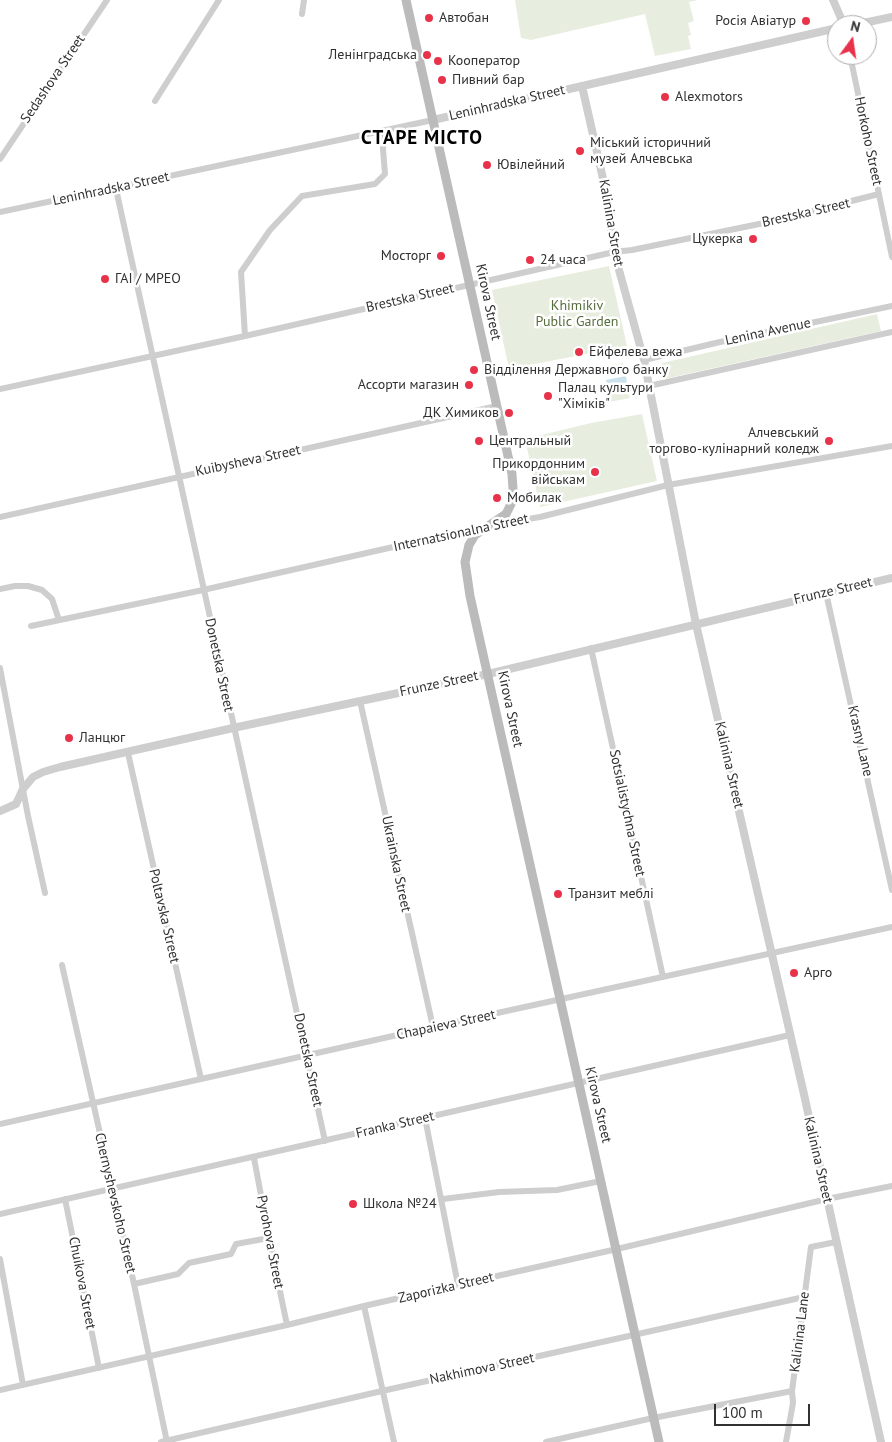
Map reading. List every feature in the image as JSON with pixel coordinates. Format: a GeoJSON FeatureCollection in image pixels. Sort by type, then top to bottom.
{"type":"FeatureCollection","features":[{"type":"Feature","properties":{"kind":"main road","name":"Kirova Street"},"geometry":{"type":"LineString","coordinates":[[406,0],[514,489],[512,502],[506,514],[474,535],[469,545],[466,562],[470,596],[659,1442]]}},
{"type":"Feature","properties":{"kind":"street","name":"Sedashova Street"},"geometry":{"type":"LineString","coordinates":[[0,159],[107,0]]}},
{"type":"Feature","properties":{"kind":"street"},"geometry":{"type":"LineString","coordinates":[[155,101],[219,0]]}},
{"type":"Feature","properties":{"kind":"street"},"geometry":{"type":"LineString","coordinates":[[302,14],[304,0]]}},
{"type":"Feature","properties":{"kind":"street"},"geometry":{"type":"LineString","coordinates":[[833,0],[840,15]]}},
{"type":"Feature","properties":{"kind":"street"},"geometry":{"type":"LineString","coordinates":[[877,20],[892,17]]}},
{"type":"Feature","properties":{"kind":"street","name":"Leninhradska Street"},"geometry":{"type":"LineString","coordinates":[[0,212],[384,131],[827,30]]}},
{"type":"Feature","properties":{"kind":"street","name":"Horkoho Street"},"geometry":{"type":"LineString","coordinates":[[852,65],[892,257]]}},
{"type":"Feature","properties":{"kind":"street","name":"Kalinina Street"},"geometry":{"type":"LineString","coordinates":[[582,86],[606,192],[614,252],[644,360],[696,624],[881,1442]]}},
{"type":"Feature","properties":{"kind":"street"},"geometry":{"type":"LineString","coordinates":[[245,336],[242,272],[270,230],[302,196],[375,184],[385,174],[384,131]]}},
{"type":"Feature","properties":{"kind":"street","name":"Donetska Street"},"geometry":{"type":"LineString","coordinates":[[116,189],[180,476],[233,728],[308,1056],[325,1141]]}},
{"type":"Feature","properties":{"kind":"street","name":"Brestska Street"},"geometry":{"type":"LineString","coordinates":[[0,389],[245,336],[614,252],[764,223],[879,194]]}},
{"type":"Feature","properties":{"kind":"street","name":"Lenina Avenue"},"geometry":{"type":"LineString","coordinates":[[644,360],[892,306]]}},
{"type":"Feature","properties":{"kind":"street","name":"Lenina Avenue"},"geometry":{"type":"LineString","coordinates":[[649,386],[892,332]]}},
{"type":"Feature","properties":{"kind":"street","name":"Kuibysheva Street"},"geometry":{"type":"LineString","coordinates":[[0,517],[497,406]]}},
{"type":"Feature","properties":{"kind":"street","name":"Internatsionalna Street"},"geometry":{"type":"LineString","coordinates":[[31,626],[203,590],[486,526],[540,517],[668,485],[892,446]]}},
{"type":"Feature","properties":{"kind":"street","name":"Frunze Street"},"geometry":{"type":"LineString","coordinates":[[0,811],[16,804],[23,789],[33,777],[42,772],[360,700],[488,674],[826,592],[892,578]]}},
{"type":"Feature","properties":{"kind":"street"},"geometry":{"type":"LineString","coordinates":[[0,589],[28,586],[42,590],[52,599],[59,620]]}},
{"type":"Feature","properties":{"kind":"street","name":"Krasny Lane"},"geometry":{"type":"LineString","coordinates":[[826,592],[892,890]]}},
{"type":"Feature","properties":{"kind":"street","name":"Sotsialistychna Street"},"geometry":{"type":"LineString","coordinates":[[591,648],[663,977]]}},
{"type":"Feature","properties":{"kind":"street"},"geometry":{"type":"LineString","coordinates":[[0,668],[23,789],[46,893]]}},
{"type":"Feature","properties":{"kind":"street","name":"Ukrainska Street"},"geometry":{"type":"LineString","coordinates":[[360,700],[433,1027]]}},
{"type":"Feature","properties":{"kind":"street","name":"Poltavska Street"},"geometry":{"type":"LineString","coordinates":[[128,752],[201,1079]]}},
{"type":"Feature","properties":{"kind":"street","name":"Chapaieva Street"},"geometry":{"type":"LineString","coordinates":[[0,1124],[433,1027],[892,928]]}},
{"type":"Feature","properties":{"kind":"street","name":"Chernyshevskoho Street"},"geometry":{"type":"LineString","coordinates":[[62,965],[134,1284],[165,1442]]}},
{"type":"Feature","properties":{"kind":"street","name":"Franka Street"},"geometry":{"type":"LineString","coordinates":[[0,1214],[254,1158],[790,1035]]}},
{"type":"Feature","properties":{"kind":"street"},"geometry":{"type":"LineString","coordinates":[[426,1118],[458,1285]]}},
{"type":"Feature","properties":{"kind":"street","name":"Pyrohova Street"},"geometry":{"type":"LineString","coordinates":[[254,1158],[287,1325]]}},
{"type":"Feature","properties":{"kind":"street"},"geometry":{"type":"LineString","coordinates":[[443,1200],[499,1192],[557,1190],[601,1181]]}},
{"type":"Feature","properties":{"kind":"street","name":"Zaporizka Street"},"geometry":{"type":"LineString","coordinates":[[0,1390],[827,1199],[892,1186]]}},
{"type":"Feature","properties":{"kind":"street","name":"Chuikova Street"},"geometry":{"type":"LineString","coordinates":[[65,1199],[99,1368]]}},
{"type":"Feature","properties":{"kind":"street"},"geometry":{"type":"LineString","coordinates":[[134,1284],[178,1274],[189,1263],[230,1254],[236,1244],[269,1238]]}},
{"type":"Feature","properties":{"kind":"street","name":"Kalinina Lane"},"geometry":{"type":"LineString","coordinates":[[786,1442],[793,1403],[792,1391],[811,1247],[836,1242]]}},
{"type":"Feature","properties":{"kind":"street"},"geometry":{"type":"LineString","coordinates":[[0,1259],[23,1385]]}},
{"type":"Feature","properties":{"kind":"street","name":"Nakhimova Street"},"geometry":{"type":"LineString","coordinates":[[165,1442],[382,1391],[804,1298]]}},
{"type":"Feature","properties":{"kind":"street"},"geometry":{"type":"LineString","coordinates":[[364,1306],[394,1442]]}},
{"type":"Feature","properties":{"kind":"street"},"geometry":{"type":"LineString","coordinates":[[546,1442],[653,1418],[792,1391]]}},
{"type":"Feature","properties":{"kind":"green space"},"geometry":{"type":"Polygon","coordinates":[[[515,0],[698,0],[689,2],[694,21],[688,23],[691,35],[688,36],[691,49],[655,56],[645,14],[531,40],[521,38],[515,0]]]}},
{"type":"Feature","properties":{"kind":"green space","name":"Khimikiv Public Garden"},"geometry":{"type":"Polygon","coordinates":[[[609,266],[627,346],[509,369],[492,290],[609,266]]]}},
{"type":"Feature","properties":{"kind":"green space"},"geometry":{"type":"Polygon","coordinates":[[[877,314],[881,331],[664,379],[662,363],[877,314]]]}},
{"type":"Feature","properties":{"kind":"green space"},"geometry":{"type":"Polygon","coordinates":[[[623,363],[624,370],[603,374],[601,367],[623,363]]]}},
{"type":"Feature","properties":{"kind":"green space"},"geometry":{"type":"Polygon","coordinates":[[[628,390],[630,398],[609,402],[607,395],[628,390]]]}},
{"type":"Feature","properties":{"kind":"green space"},"geometry":{"type":"Polygon","coordinates":[[[642,414],[657,481],[540,507],[525,439],[591,423],[642,414]]]}},
{"type":"Feature","properties":{"kind":"water"},"geometry":{"type":"Polygon","coordinates":[[[626,376],[627,383],[607,387],[606,380],[626,376]]]}},
{"type":"Feature","properties":{"kind":"place","name":"Автобан"},"geometry":{"type":"Point","coordinates":[429,18]}},
{"type":"Feature","properties":{"kind":"place","name":"Росія Авіатур"},"geometry":{"type":"Point","coordinates":[806,21]}},
{"type":"Feature","properties":{"kind":"place","name":"Ленінградська"},"geometry":{"type":"Point","coordinates":[427,55]}},
{"type":"Feature","properties":{"kind":"place","name":"Кооператор"},"geometry":{"type":"Point","coordinates":[438,61]}},
{"type":"Feature","properties":{"kind":"place","name":"Пивний бар"},"geometry":{"type":"Point","coordinates":[442,80]}},
{"type":"Feature","properties":{"kind":"place","name":"Alexmotors"},"geometry":{"type":"Point","coordinates":[665,97]}},
{"type":"Feature","properties":{"kind":"place","name":"Міський історичний музей Алчевська"},"geometry":{"type":"Point","coordinates":[580,151]}},
{"type":"Feature","properties":{"kind":"place","name":"Ювілейний"},"geometry":{"type":"Point","coordinates":[487,165]}},
{"type":"Feature","properties":{"kind":"place","name":"Цукерка"},"geometry":{"type":"Point","coordinates":[753,239]}},
{"type":"Feature","properties":{"kind":"place","name":"Мосторг"},"geometry":{"type":"Point","coordinates":[441,256]}},
{"type":"Feature","properties":{"kind":"place","name":"24 часа"},"geometry":{"type":"Point","coordinates":[530,260]}},
{"type":"Feature","properties":{"kind":"place","name":"ГАІ / МРЕО"},"geometry":{"type":"Point","coordinates":[105,279]}},
{"type":"Feature","properties":{"kind":"place","name":"Ейфелева вежа"},"geometry":{"type":"Point","coordinates":[579,352]}},
{"type":"Feature","properties":{"kind":"place","name":"Відділення Державного банку"},"geometry":{"type":"Point","coordinates":[474,370]}},
{"type":"Feature","properties":{"kind":"place","name":"Ассорти магазин"},"geometry":{"type":"Point","coordinates":[469,385]}},
{"type":"Feature","properties":{"kind":"place","name":"Палац культури \"Хіміків\""},"geometry":{"type":"Point","coordinates":[548,396]}},
{"type":"Feature","properties":{"kind":"place","name":"ДК Химиков"},"geometry":{"type":"Point","coordinates":[509,413]}},
{"type":"Feature","properties":{"kind":"place","name":"Центральный"},"geometry":{"type":"Point","coordinates":[479,441]}},
{"type":"Feature","properties":{"kind":"place","name":"Алчевський торгово-кулінарний коледж"},"geometry":{"type":"Point","coordinates":[829,441]}},
{"type":"Feature","properties":{"kind":"place","name":"Прикордонним військам"},"geometry":{"type":"Point","coordinates":[595,472]}},
{"type":"Feature","properties":{"kind":"place","name":"Мобилак"},"geometry":{"type":"Point","coordinates":[497,498]}},
{"type":"Feature","properties":{"kind":"place","name":"Ланцюг"},"geometry":{"type":"Point","coordinates":[69,738]}},
{"type":"Feature","properties":{"kind":"place","name":"Транзит меблі"},"geometry":{"type":"Point","coordinates":[558,894]}},
{"type":"Feature","properties":{"kind":"place","name":"Арго"},"geometry":{"type":"Point","coordinates":[794,973]}},
{"type":"Feature","properties":{"kind":"place","name":"Школа №24"},"geometry":{"type":"Point","coordinates":[353,1204]}},
{"type":"Feature","properties":{"kind":"district","name":"СТАРЕ МІСТО"},"geometry":{"type":"Point","coordinates":[422,139]}}]}
